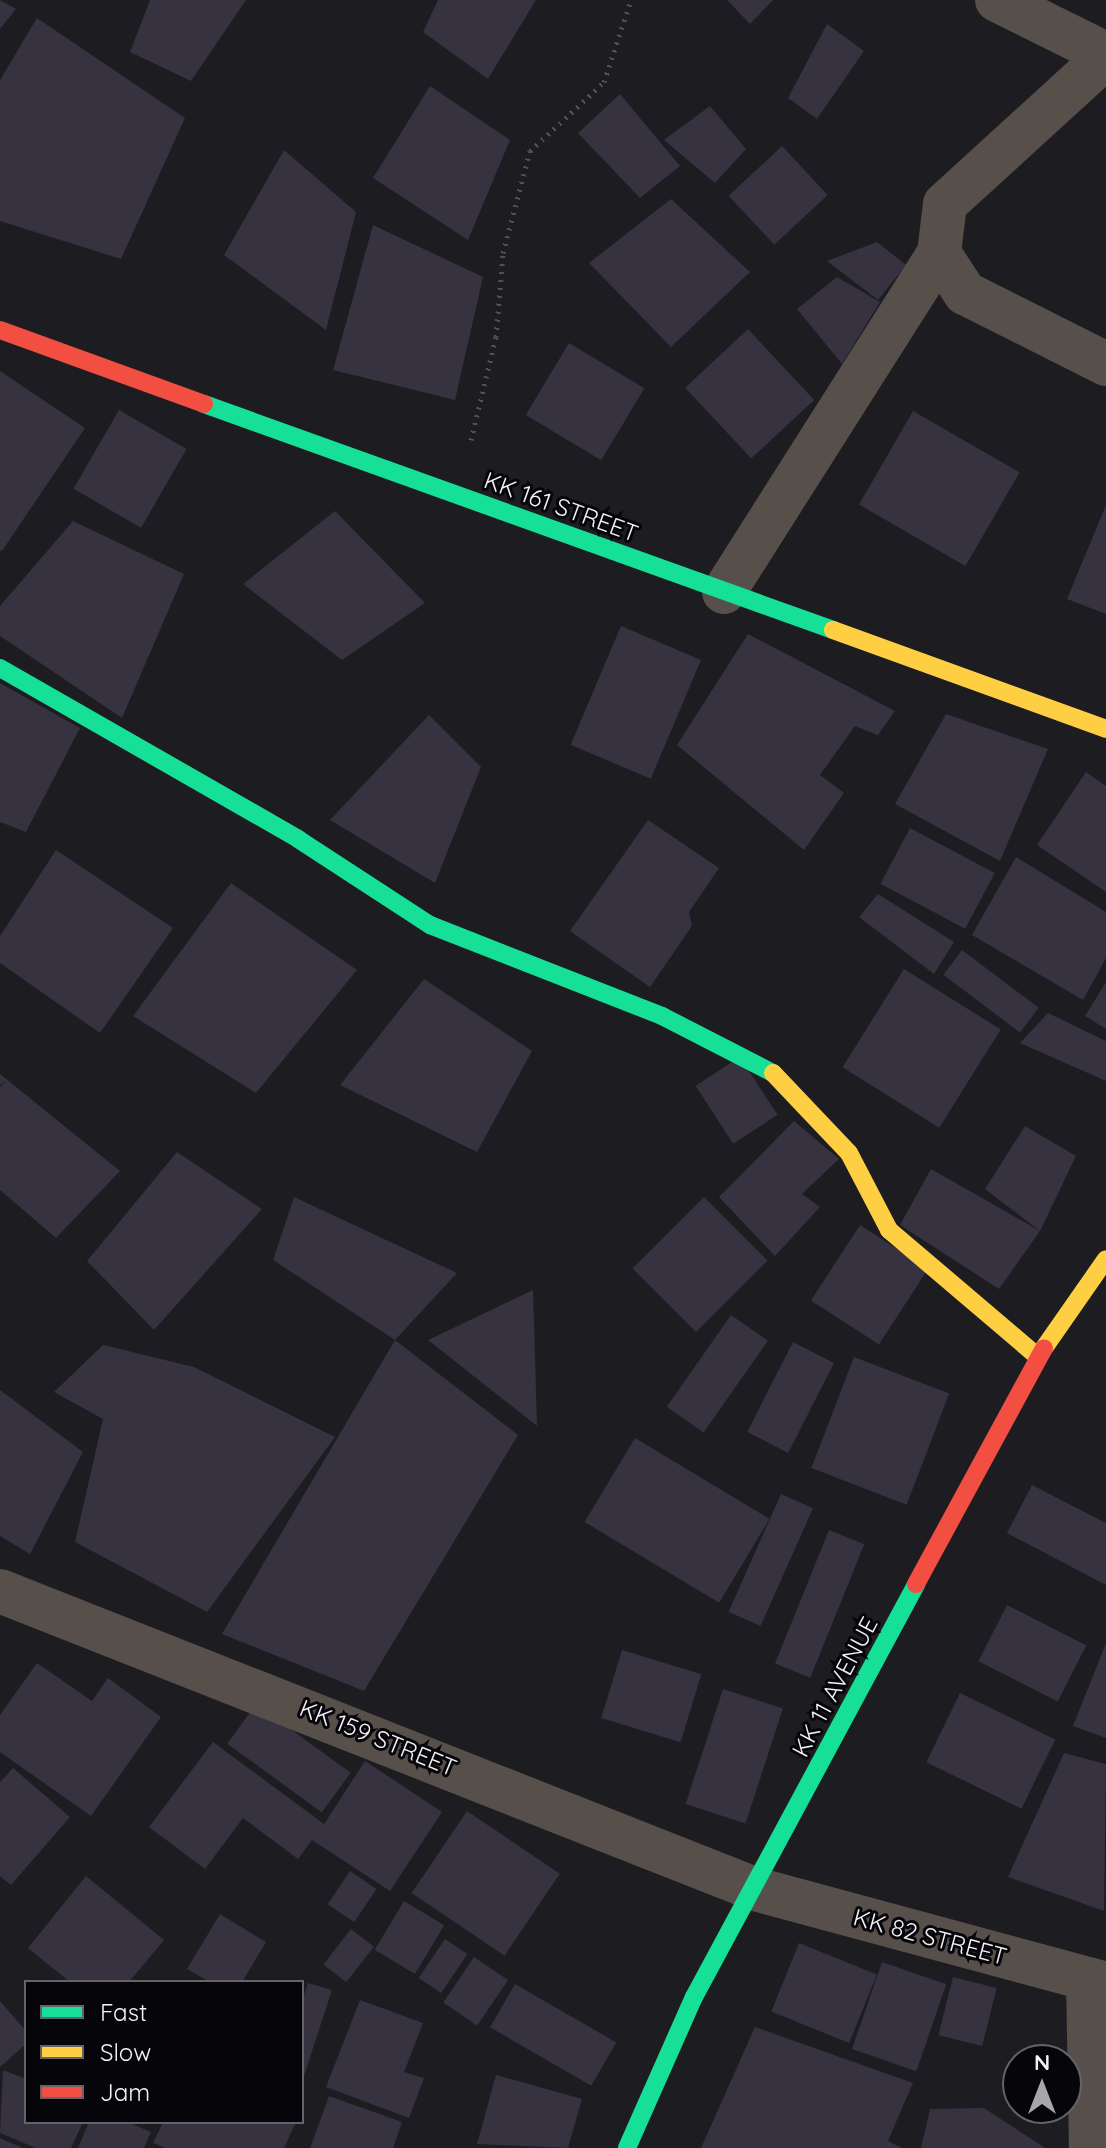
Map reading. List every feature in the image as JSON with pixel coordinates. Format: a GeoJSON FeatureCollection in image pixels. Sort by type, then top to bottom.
{"type":"FeatureCollection","features":[{"type":"Feature","properties":{"kind":"street"},"geometry":{"type":"LineString","coordinates":[[724,592],[939,253],[945,204],[1106,56],[997,0]]}},
{"type":"Feature","properties":{"kind":"street"},"geometry":{"type":"LineString","coordinates":[[939,253],[965,293],[1106,364]]}},
{"type":"Feature","properties":{"kind":"street","name":"KK 161 STREET"},"geometry":{"type":"LineString","coordinates":[[0,330],[1106,729]]}},
{"type":"Feature","properties":{"kind":"street"},"geometry":{"type":"LineString","coordinates":[[0,668],[298,839],[430,925],[662,1016],[769,1068],[849,1153],[889,1230],[1038,1357]]}},
{"type":"Feature","properties":{"kind":"street","name":"KK 11 AVENUE"},"geometry":{"type":"LineString","coordinates":[[627,2148],[694,1997],[755,1889],[1038,1357],[1106,1259]]}},
{"type":"Feature","properties":{"kind":"street","name":"KK 159 STREET"},"geometry":{"type":"LineString","coordinates":[[0,1591],[755,1889]]}},
{"type":"Feature","properties":{"kind":"street","name":"KK 82 STREET"},"geometry":{"type":"LineString","coordinates":[[755,1889],[1097,1982]]}},
{"type":"Feature","properties":{"kind":"street"},"geometry":{"type":"LineString","coordinates":[[1091,2148],[1097,1982]]}},
{"type":"Feature","properties":{"kind":"path"},"geometry":{"type":"LineString","coordinates":[[457,495],[530,151],[604,82],[631,0]]}},
{"type":"Feature","properties":{"kind":"building"},"geometry":{"type":"Polygon","coordinates":[[[0,0],[16,9],[0,29],[0,0]]]}},
{"type":"Feature","properties":{"kind":"building"},"geometry":{"type":"Polygon","coordinates":[[[150,0],[246,0],[191,81],[130,52],[150,0]]]}},
{"type":"Feature","properties":{"kind":"building"},"geometry":{"type":"Polygon","coordinates":[[[438,0],[536,0],[488,79],[423,32],[438,0]]]}},
{"type":"Feature","properties":{"kind":"building"},"geometry":{"type":"Polygon","coordinates":[[[727,0],[773,0],[750,24],[727,0]]]}},
{"type":"Feature","properties":{"kind":"building"},"geometry":{"type":"Polygon","coordinates":[[[37,18],[185,118],[121,259],[0,221],[0,80],[37,18]]]}},
{"type":"Feature","properties":{"kind":"building"},"geometry":{"type":"Polygon","coordinates":[[[827,24],[864,51],[817,119],[788,98],[827,24]]]}},
{"type":"Feature","properties":{"kind":"building"},"geometry":{"type":"Polygon","coordinates":[[[430,86],[510,140],[468,240],[373,178],[430,86]]]}},
{"type":"Feature","properties":{"kind":"building"},"geometry":{"type":"Polygon","coordinates":[[[620,94],[680,166],[640,198],[578,133],[620,94]]]}},
{"type":"Feature","properties":{"kind":"building"},"geometry":{"type":"Polygon","coordinates":[[[710,106],[746,149],[715,183],[664,140],[710,106]]]}},
{"type":"Feature","properties":{"kind":"building"},"geometry":{"type":"Polygon","coordinates":[[[782,146],[828,195],[774,245],[729,196],[782,146]]]}},
{"type":"Feature","properties":{"kind":"building"},"geometry":{"type":"Polygon","coordinates":[[[284,150],[356,212],[326,330],[224,255],[284,150]]]}},
{"type":"Feature","properties":{"kind":"building"},"geometry":{"type":"Polygon","coordinates":[[[671,199],[750,272],[671,347],[589,263],[671,199]]]}},
{"type":"Feature","properties":{"kind":"building"},"geometry":{"type":"Polygon","coordinates":[[[373,225],[483,277],[455,400],[333,370],[373,225]]]}},
{"type":"Feature","properties":{"kind":"building"},"geometry":{"type":"Polygon","coordinates":[[[877,242],[906,265],[878,300],[827,261],[877,242]]]}},
{"type":"Feature","properties":{"kind":"building"},"geometry":{"type":"Polygon","coordinates":[[[837,277],[880,302],[842,364],[797,309],[837,277]]]}},
{"type":"Feature","properties":{"kind":"building"},"geometry":{"type":"Polygon","coordinates":[[[748,329],[814,400],[751,459],[685,388],[748,329]]]}},
{"type":"Feature","properties":{"kind":"building"},"geometry":{"type":"Polygon","coordinates":[[[569,343],[644,388],[601,460],[526,415],[569,343]]]}},
{"type":"Feature","properties":{"kind":"building"},"geometry":{"type":"Polygon","coordinates":[[[0,371],[85,428],[2,551],[0,550],[0,371]]]}},
{"type":"Feature","properties":{"kind":"building"},"geometry":{"type":"Polygon","coordinates":[[[119,410],[187,449],[141,528],[74,489],[119,410]]]}},
{"type":"Feature","properties":{"kind":"building"},"geometry":{"type":"Polygon","coordinates":[[[913,411],[1020,472],[966,566],[859,505],[913,411]]]}},
{"type":"Feature","properties":{"kind":"building"},"geometry":{"type":"Polygon","coordinates":[[[1106,505],[1106,614],[1067,599],[1106,505]]]}},
{"type":"Feature","properties":{"kind":"building"},"geometry":{"type":"Polygon","coordinates":[[[335,511],[425,603],[342,660],[243,584],[335,511]]]}},
{"type":"Feature","properties":{"kind":"building"},"geometry":{"type":"Polygon","coordinates":[[[73,521],[184,574],[122,718],[0,636],[0,606],[73,521]]]}},
{"type":"Feature","properties":{"kind":"building"},"geometry":{"type":"Polygon","coordinates":[[[621,626],[701,660],[651,779],[571,745],[621,626]]]}},
{"type":"Feature","properties":{"kind":"building"},"geometry":{"type":"Polygon","coordinates":[[[748,634],[895,711],[878,735],[855,726],[820,775],[844,793],[804,850],[677,745],[748,634]]]}},
{"type":"Feature","properties":{"kind":"building"},"geometry":{"type":"Polygon","coordinates":[[[0,683],[80,728],[26,832],[0,822],[0,683]]]}},
{"type":"Feature","properties":{"kind":"building"},"geometry":{"type":"Polygon","coordinates":[[[946,714],[1048,749],[1000,861],[895,804],[946,714]]]}},
{"type":"Feature","properties":{"kind":"building"},"geometry":{"type":"Polygon","coordinates":[[[429,715],[481,767],[435,883],[330,820],[429,715]]]}},
{"type":"Feature","properties":{"kind":"building"},"geometry":{"type":"Polygon","coordinates":[[[1086,772],[1106,786],[1106,892],[1037,845],[1086,772]]]}},
{"type":"Feature","properties":{"kind":"building"},"geometry":{"type":"Polygon","coordinates":[[[648,820],[719,868],[689,912],[692,926],[650,987],[570,931],[648,820]]]}},
{"type":"Feature","properties":{"kind":"building"},"geometry":{"type":"Polygon","coordinates":[[[910,828],[995,873],[965,929],[880,884],[910,828]]]}},
{"type":"Feature","properties":{"kind":"building"},"geometry":{"type":"Polygon","coordinates":[[[56,850],[173,928],[100,1033],[0,963],[0,936],[56,850]]]}},
{"type":"Feature","properties":{"kind":"building"},"geometry":{"type":"Polygon","coordinates":[[[1016,857],[1106,912],[1106,958],[1083,1000],[972,935],[1016,857]]]}},
{"type":"Feature","properties":{"kind":"building"},"geometry":{"type":"Polygon","coordinates":[[[231,883],[357,970],[256,1093],[133,1016],[231,883]]]}},
{"type":"Feature","properties":{"kind":"building"},"geometry":{"type":"Polygon","coordinates":[[[878,894],[954,942],[934,974],[859,917],[878,894]]]}},
{"type":"Feature","properties":{"kind":"building"},"geometry":{"type":"Polygon","coordinates":[[[962,950],[1039,1008],[1020,1033],[943,975],[962,950]]]}},
{"type":"Feature","properties":{"kind":"building"},"geometry":{"type":"Polygon","coordinates":[[[904,969],[1001,1029],[939,1128],[843,1067],[904,969]]]}},
{"type":"Feature","properties":{"kind":"building"},"geometry":{"type":"Polygon","coordinates":[[[424,979],[532,1051],[477,1152],[340,1085],[424,979]]]}},
{"type":"Feature","properties":{"kind":"building"},"geometry":{"type":"Polygon","coordinates":[[[1106,982],[1106,1029],[1085,1016],[1106,982]]]}},
{"type":"Feature","properties":{"kind":"building"},"geometry":{"type":"Polygon","coordinates":[[[1048,1013],[1106,1041],[1106,1081],[1020,1043],[1048,1013]]]}},
{"type":"Feature","properties":{"kind":"building"},"geometry":{"type":"Polygon","coordinates":[[[740,1057],[778,1115],[733,1144],[696,1086],[740,1057]]]}},
{"type":"Feature","properties":{"kind":"building"},"geometry":{"type":"Polygon","coordinates":[[[0,1074],[120,1171],[56,1238],[0,1190],[0,1087],[6,1080],[0,1085],[0,1074]]]}},
{"type":"Feature","properties":{"kind":"building"},"geometry":{"type":"Polygon","coordinates":[[[794,1121],[839,1159],[802,1194],[820,1207],[775,1256],[719,1197],[794,1121]]]}},
{"type":"Feature","properties":{"kind":"building"},"geometry":{"type":"Polygon","coordinates":[[[1025,1126],[1076,1156],[1040,1231],[985,1189],[1025,1126]]]}},
{"type":"Feature","properties":{"kind":"building"},"geometry":{"type":"Polygon","coordinates":[[[177,1152],[262,1209],[154,1330],[87,1261],[177,1152]]]}},
{"type":"Feature","properties":{"kind":"building"},"geometry":{"type":"Polygon","coordinates":[[[931,1169],[1040,1231],[999,1289],[900,1225],[931,1169]]]}},
{"type":"Feature","properties":{"kind":"building"},"geometry":{"type":"Polygon","coordinates":[[[294,1197],[457,1273],[395,1340],[273,1260],[294,1197]]]}},
{"type":"Feature","properties":{"kind":"building"},"geometry":{"type":"Polygon","coordinates":[[[704,1197],[768,1261],[696,1332],[633,1268],[704,1197]]]}},
{"type":"Feature","properties":{"kind":"building"},"geometry":{"type":"Polygon","coordinates":[[[860,1225],[928,1269],[879,1345],[811,1300],[860,1225]]]}},
{"type":"Feature","properties":{"kind":"building"},"geometry":{"type":"Polygon","coordinates":[[[533,1290],[537,1426],[428,1340],[533,1290]]]}},
{"type":"Feature","properties":{"kind":"building"},"geometry":{"type":"Polygon","coordinates":[[[731,1315],[768,1341],[704,1433],[667,1407],[731,1315]]]}},
{"type":"Feature","properties":{"kind":"building"},"geometry":{"type":"Polygon","coordinates":[[[395,1340],[518,1435],[364,1691],[222,1634],[395,1340]]]}},
{"type":"Feature","properties":{"kind":"building"},"geometry":{"type":"Polygon","coordinates":[[[793,1342],[834,1363],[788,1453],[747,1432],[793,1342]]]}},
{"type":"Feature","properties":{"kind":"building"},"geometry":{"type":"Polygon","coordinates":[[[103,1345],[194,1367],[335,1437],[207,1612],[75,1542],[103,1419],[54,1392],[103,1345]]]}},
{"type":"Feature","properties":{"kind":"building"},"geometry":{"type":"Polygon","coordinates":[[[854,1357],[949,1394],[907,1505],[811,1468],[854,1357]]]}},
{"type":"Feature","properties":{"kind":"building"},"geometry":{"type":"Polygon","coordinates":[[[0,1390],[83,1452],[30,1554],[0,1536],[0,1390]]]}},
{"type":"Feature","properties":{"kind":"building"},"geometry":{"type":"Polygon","coordinates":[[[635,1438],[770,1519],[719,1603],[585,1522],[635,1438]]]}},
{"type":"Feature","properties":{"kind":"building"},"geometry":{"type":"Polygon","coordinates":[[[1032,1485],[1106,1523],[1106,1585],[1007,1533],[1032,1485]]]}},
{"type":"Feature","properties":{"kind":"building"},"geometry":{"type":"Polygon","coordinates":[[[781,1494],[813,1508],[761,1626],[729,1612],[781,1494]]]}},
{"type":"Feature","properties":{"kind":"building"},"geometry":{"type":"Polygon","coordinates":[[[829,1530],[864,1544],[810,1678],[775,1664],[829,1530]]]}},
{"type":"Feature","properties":{"kind":"building"},"geometry":{"type":"Polygon","coordinates":[[[1007,1605],[1086,1645],[1058,1702],[978,1661],[1007,1605]]]}},
{"type":"Feature","properties":{"kind":"building"},"geometry":{"type":"Polygon","coordinates":[[[1106,1643],[1106,1738],[1073,1726],[1106,1643]]]}},
{"type":"Feature","properties":{"kind":"building"},"geometry":{"type":"Polygon","coordinates":[[[622,1650],[701,1674],[681,1742],[601,1718],[622,1650]]]}},
{"type":"Feature","properties":{"kind":"building"},"geometry":{"type":"Polygon","coordinates":[[[37,1663],[92,1701],[108,1678],[161,1717],[91,1816],[0,1752],[0,1715],[37,1663]]]}},
{"type":"Feature","properties":{"kind":"building"},"geometry":{"type":"Polygon","coordinates":[[[723,1689],[783,1708],[746,1824],[686,1804],[723,1689]]]}},
{"type":"Feature","properties":{"kind":"building"},"geometry":{"type":"Polygon","coordinates":[[[960,1693],[1055,1739],[1022,1809],[926,1762],[960,1693]]]}},
{"type":"Feature","properties":{"kind":"building"},"geometry":{"type":"Polygon","coordinates":[[[256,1704],[351,1773],[322,1812],[227,1744],[256,1704]]]}},
{"type":"Feature","properties":{"kind":"building"},"geometry":{"type":"Polygon","coordinates":[[[213,1742],[324,1824],[365,1761],[442,1812],[390,1891],[312,1840],[298,1859],[243,1818],[205,1869],[149,1827],[213,1742]]]}},
{"type":"Feature","properties":{"kind":"building"},"geometry":{"type":"Polygon","coordinates":[[[1064,1753],[1106,1764],[1104,1911],[1008,1877],[1064,1753]]]}},
{"type":"Feature","properties":{"kind":"building"},"geometry":{"type":"Polygon","coordinates":[[[13,1768],[70,1817],[11,1885],[0,1876],[0,1782],[13,1768]]]}},
{"type":"Feature","properties":{"kind":"building"},"geometry":{"type":"Polygon","coordinates":[[[467,1811],[560,1874],[504,1956],[412,1893],[467,1811]]]}},
{"type":"Feature","properties":{"kind":"building"},"geometry":{"type":"Polygon","coordinates":[[[350,1871],[377,1889],[354,1922],[328,1904],[350,1871]]]}},
{"type":"Feature","properties":{"kind":"building"},"geometry":{"type":"Polygon","coordinates":[[[86,1876],[164,1940],[131,1980],[68,1980],[28,1948],[86,1876]]]}},
{"type":"Feature","properties":{"kind":"building"},"geometry":{"type":"Polygon","coordinates":[[[404,1901],[444,1925],[415,1974],[375,1950],[404,1901]]]}},
{"type":"Feature","properties":{"kind":"building"},"geometry":{"type":"Polygon","coordinates":[[[220,1914],[266,1942],[243,1980],[206,1980],[187,1969],[220,1914]]]}},
{"type":"Feature","properties":{"kind":"building"},"geometry":{"type":"Polygon","coordinates":[[[351,1929],[374,1947],[346,1982],[323,1964],[351,1929]]]}},
{"type":"Feature","properties":{"kind":"building"},"geometry":{"type":"Polygon","coordinates":[[[445,1939],[467,1954],[441,1993],[419,1978],[445,1939]]]}},
{"type":"Feature","properties":{"kind":"building"},"geometry":{"type":"Polygon","coordinates":[[[799,1943],[877,1974],[849,2043],[771,2012],[799,1943]]]}},
{"type":"Feature","properties":{"kind":"building"},"geometry":{"type":"Polygon","coordinates":[[[474,1957],[508,1980],[477,2026],[443,2003],[474,1957]]]}},
{"type":"Feature","properties":{"kind":"building"},"geometry":{"type":"Polygon","coordinates":[[[882,1962],[946,1984],[916,2071],[852,2049],[882,1962]]]}},
{"type":"Feature","properties":{"kind":"building"},"geometry":{"type":"Polygon","coordinates":[[[953,1977],[997,1988],[982,2046],[938,2035],[953,1977]]]}},
{"type":"Feature","properties":{"kind":"building"},"geometry":{"type":"Polygon","coordinates":[[[308,1983],[332,1990],[304,2076],[304,1995],[308,1983]]]}},
{"type":"Feature","properties":{"kind":"building"},"geometry":{"type":"Polygon","coordinates":[[[515,1984],[616,2042],[591,2086],[490,2027],[515,1984]]]}},
{"type":"Feature","properties":{"kind":"building"},"geometry":{"type":"Polygon","coordinates":[[[360,2000],[423,2023],[404,2072],[424,2078],[409,2118],[326,2087],[360,2000]]]}},
{"type":"Feature","properties":{"kind":"building"},"geometry":{"type":"Polygon","coordinates":[[[0,2001],[24,2029],[24,2046],[0,2067],[0,2001]]]}},
{"type":"Feature","properties":{"kind":"building"},"geometry":{"type":"Polygon","coordinates":[[[755,2027],[913,2083],[888,2141],[902,2148],[701,2148],[755,2027]]]}},
{"type":"Feature","properties":{"kind":"building"},"geometry":{"type":"Polygon","coordinates":[[[3,2070],[24,2078],[24,2124],[82,2124],[71,2148],[36,2148],[0,2133],[3,2070]]]}},
{"type":"Feature","properties":{"kind":"building"},"geometry":{"type":"Polygon","coordinates":[[[496,2075],[582,2099],[568,2148],[477,2144],[496,2075]]]}},
{"type":"Feature","properties":{"kind":"building"},"geometry":{"type":"Polygon","coordinates":[[[329,2096],[402,2122],[393,2148],[310,2148],[329,2096]]]}},
{"type":"Feature","properties":{"kind":"building"},"geometry":{"type":"Polygon","coordinates":[[[984,2108],[1002,2120],[1002,2124],[1008,2124],[1045,2148],[921,2148],[930,2109],[984,2108]]]}},
{"type":"Feature","properties":{"kind":"building"},"geometry":{"type":"Polygon","coordinates":[[[88,2124],[132,2124],[151,2132],[144,2148],[78,2148],[88,2124]]]}},
{"type":"Feature","properties":{"kind":"building"},"geometry":{"type":"Polygon","coordinates":[[[162,2124],[295,2124],[284,2148],[165,2148],[153,2143],[162,2124]]]}},
{"type":"Feature","properties":{"kind":"building"},"geometry":{"type":"Polygon","coordinates":[[[0,2138],[23,2148],[0,2148],[0,2138]]]}},
{"type":"Feature","properties":{"kind":"traffic: fast"},"geometry":{"type":"LineString","coordinates":[[204,404],[833,630]]}},
{"type":"Feature","properties":{"kind":"traffic: fast"},"geometry":{"type":"LineString","coordinates":[[0,668],[298,839],[430,925],[662,1016],[773,1073]]}},
{"type":"Feature","properties":{"kind":"traffic: fast"},"geometry":{"type":"LineString","coordinates":[[627,2148],[694,1997],[916,1584]]}},
{"type":"Feature","properties":{"kind":"traffic: slow"},"geometry":{"type":"LineString","coordinates":[[833,630],[1106,729]]}},
{"type":"Feature","properties":{"kind":"traffic: slow"},"geometry":{"type":"LineString","coordinates":[[773,1073],[849,1153],[889,1230],[1038,1357]]}},
{"type":"Feature","properties":{"kind":"traffic: slow"},"geometry":{"type":"LineString","coordinates":[[1044,1348],[1106,1259]]}},
{"type":"Feature","properties":{"kind":"traffic: jam"},"geometry":{"type":"LineString","coordinates":[[0,330],[204,404]]}},
{"type":"Feature","properties":{"kind":"traffic: jam"},"geometry":{"type":"LineString","coordinates":[[916,1584],[1044,1348]]}}]}
